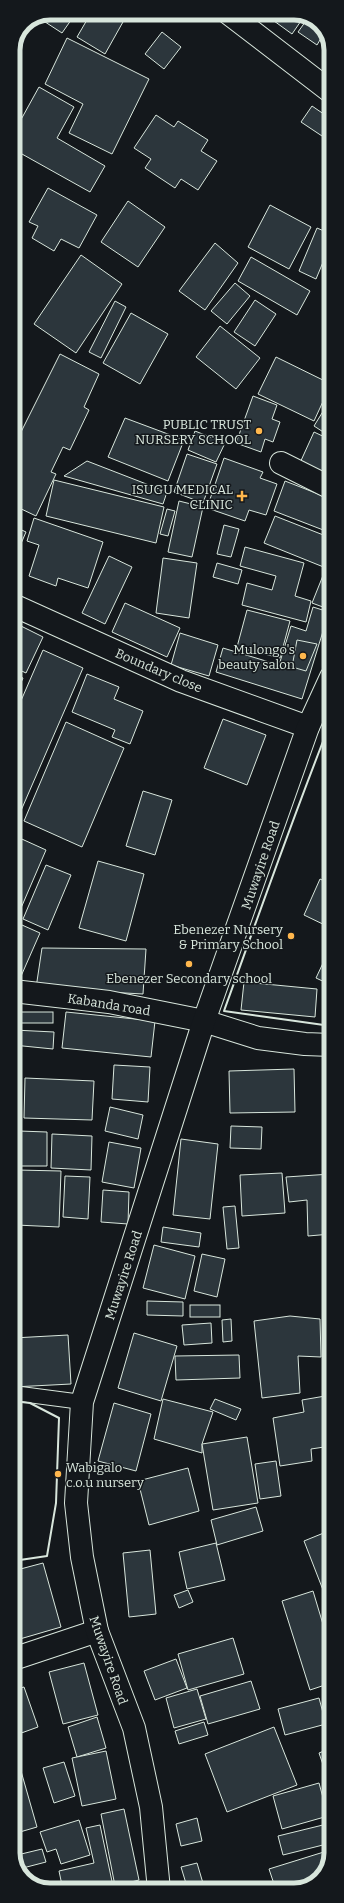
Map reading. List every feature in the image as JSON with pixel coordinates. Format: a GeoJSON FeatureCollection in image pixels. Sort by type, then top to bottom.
{"type":"FeatureCollection","features":[{"type":"Feature","properties":{"kind":"street"},"geometry":{"type":"LineString","coordinates":[[237,20],[324,87]]}},
{"type":"Feature","properties":{"kind":"street"},"geometry":{"type":"LineString","coordinates":[[281,463],[324,484]]}},
{"type":"Feature","properties":{"kind":"street","name":"Boundary close"},"geometry":{"type":"LineString","coordinates":[[20,608],[181,681],[308,727]]}},
{"type":"Feature","properties":{"kind":"street","name":"Muwayire Road"},"geometry":{"type":"LineString","coordinates":[[158,1883],[151,1807],[134,1728],[97,1631],[82,1557],[76,1504],[82,1402],[204,1021],[308,727],[324,692]]}},
{"type":"Feature","properties":{"kind":"street","name":"Kabanda road"},"geometry":{"type":"LineString","coordinates":[[20,992],[109,1002],[204,1021],[258,1038],[305,1044],[324,1045]]}},
{"type":"Feature","properties":{"kind":"street"},"geometry":{"type":"LineString","coordinates":[[20,1657],[97,1631]]}},
{"type":"Feature","properties":{"kind":"lane"},"geometry":{"type":"LineString","coordinates":[[20,1394],[82,1402]]}},
{"type":"Feature","properties":{"kind":"building"},"geometry":{"type":"Polygon","coordinates":[[[71,20],[62,33],[44,21],[71,20]]]}},
{"type":"Feature","properties":{"kind":"building"},"geometry":{"type":"Polygon","coordinates":[[[87,20],[124,20],[105,54],[77,37],[87,20]]]}},
{"type":"Feature","properties":{"kind":"building"},"geometry":{"type":"Polygon","coordinates":[[[273,20],[301,21],[292,34],[273,20]]]}},
{"type":"Feature","properties":{"kind":"building"},"geometry":{"type":"Polygon","coordinates":[[[305,22],[315,29],[321,38],[317,45],[298,32],[305,22]]]}},
{"type":"Feature","properties":{"kind":"building"},"geometry":{"type":"Polygon","coordinates":[[[162,32],[181,47],[164,69],[145,54],[162,32]]]}},
{"type":"Feature","properties":{"kind":"building"},"geometry":{"type":"Polygon","coordinates":[[[67,38],[149,79],[112,154],[69,133],[83,104],[45,84],[67,38]]]}},
{"type":"Feature","properties":{"kind":"building"},"geometry":{"type":"Polygon","coordinates":[[[39,87],[74,107],[57,138],[105,166],[90,192],[20,153],[20,121],[39,87]]]}},
{"type":"Feature","properties":{"kind":"building"},"geometry":{"type":"Polygon","coordinates":[[[312,106],[324,114],[324,137],[301,122],[312,106]]]}},
{"type":"Feature","properties":{"kind":"building"},"geometry":{"type":"Polygon","coordinates":[[[156,115],[174,127],[178,121],[208,140],[201,151],[217,161],[198,190],[181,179],[175,188],[145,168],[151,159],[134,148],[156,115]]]}},
{"type":"Feature","properties":{"kind":"building"},"geometry":{"type":"Polygon","coordinates":[[[48,188],[97,215],[79,248],[61,239],[54,251],[32,238],[38,226],[29,222],[48,188]]]}},
{"type":"Feature","properties":{"kind":"building"},"geometry":{"type":"Polygon","coordinates":[[[128,201],[165,227],[138,267],[101,242],[128,201]]]}},
{"type":"Feature","properties":{"kind":"building"},"geometry":{"type":"Polygon","coordinates":[[[270,205],[311,227],[289,269],[248,247],[270,205]]]}},
{"type":"Feature","properties":{"kind":"building"},"geometry":{"type":"Polygon","coordinates":[[[317,228],[324,231],[324,260],[316,279],[299,271],[317,228]]]}},
{"type":"Feature","properties":{"kind":"building"},"geometry":{"type":"Polygon","coordinates":[[[215,243],[238,263],[205,310],[179,291],[215,243]]]}},
{"type":"Feature","properties":{"kind":"building"},"geometry":{"type":"Polygon","coordinates":[[[81,255],[122,284],[76,353],[34,324],[81,255]]]}},
{"type":"Feature","properties":{"kind":"building"},"geometry":{"type":"Polygon","coordinates":[[[251,257],[310,291],[297,315],[238,281],[251,257]]]}},
{"type":"Feature","properties":{"kind":"building"},"geometry":{"type":"Polygon","coordinates":[[[235,283],[250,296],[227,324],[211,311],[235,283]]]}},
{"type":"Feature","properties":{"kind":"building"},"geometry":{"type":"Polygon","coordinates":[[[255,300],[276,314],[255,346],[234,332],[255,300]]]}},
{"type":"Feature","properties":{"kind":"building"},"geometry":{"type":"Polygon","coordinates":[[[115,301],[126,307],[101,358],[89,352],[115,301]]]}},
{"type":"Feature","properties":{"kind":"building"},"geometry":{"type":"Polygon","coordinates":[[[131,313],[168,334],[140,384],[103,363],[131,313]]]}},
{"type":"Feature","properties":{"kind":"building"},"geometry":{"type":"Polygon","coordinates":[[[220,326],[260,358],[236,389],[196,357],[220,326]]]}},
{"type":"Feature","properties":{"kind":"building"},"geometry":{"type":"Polygon","coordinates":[[[60,354],[99,374],[84,407],[89,410],[70,450],[63,447],[51,472],[56,474],[36,516],[20,508],[20,434],[60,354]]]}},
{"type":"Feature","properties":{"kind":"building"},"geometry":{"type":"Polygon","coordinates":[[[276,357],[324,381],[324,399],[314,421],[258,394],[276,357]]]}},
{"type":"Feature","properties":{"kind":"building","name":"PUBLIC TRUST NURSERY SCHOOL"},"geometry":{"type":"Polygon","coordinates":[[[253,396],[277,405],[272,419],[280,422],[273,442],[265,439],[261,452],[236,443],[253,396]]]}},
{"type":"Feature","properties":{"kind":"building"},"geometry":{"type":"Polygon","coordinates":[[[324,410],[324,432],[314,426],[324,410]]]}},
{"type":"Feature","properties":{"kind":"building"},"geometry":{"type":"Polygon","coordinates":[[[125,418],[184,440],[168,481],[108,457],[125,418]]]}},
{"type":"Feature","properties":{"kind":"building"},"geometry":{"type":"Polygon","coordinates":[[[195,431],[225,443],[216,462],[188,450],[195,431]]]}},
{"type":"Feature","properties":{"kind":"building"},"geometry":{"type":"Polygon","coordinates":[[[314,432],[324,437],[324,478],[299,465],[314,432]]]}},
{"type":"Feature","properties":{"kind":"building"},"geometry":{"type":"Polygon","coordinates":[[[187,454],[217,464],[203,503],[174,492],[187,454]]]}},
{"type":"Feature","properties":{"kind":"building","name":"ISUGU MEDICAL CLINIC"},"geometry":{"type":"Polygon","coordinates":[[[224,458],[263,472],[260,478],[277,484],[266,515],[249,510],[245,521],[207,508],[224,458]]]}},
{"type":"Feature","properties":{"kind":"building"},"geometry":{"type":"Polygon","coordinates":[[[87,461],[167,492],[163,504],[64,476],[87,461]]]}},
{"type":"Feature","properties":{"kind":"building"},"geometry":{"type":"Polygon","coordinates":[[[54,480],[164,507],[156,543],[46,516],[54,480]]]}},
{"type":"Feature","properties":{"kind":"building"},"geometry":{"type":"Polygon","coordinates":[[[285,481],[324,496],[324,530],[274,511],[285,481]]]}},
{"type":"Feature","properties":{"kind":"building"},"geometry":{"type":"Polygon","coordinates":[[[179,501],[203,507],[192,557],[168,552],[179,501]]]}},
{"type":"Feature","properties":{"kind":"building"},"geometry":{"type":"Polygon","coordinates":[[[167,509],[175,511],[168,536],[160,534],[167,509]]]}},
{"type":"Feature","properties":{"kind":"building"},"geometry":{"type":"Polygon","coordinates":[[[275,516],[324,535],[324,567],[264,543],[275,516]]]}},
{"type":"Feature","properties":{"kind":"building"},"geometry":{"type":"Polygon","coordinates":[[[34,518],[103,542],[88,588],[58,578],[56,586],[29,576],[39,545],[27,541],[34,518]]]}},
{"type":"Feature","properties":{"kind":"building"},"geometry":{"type":"Polygon","coordinates":[[[224,525],[239,529],[231,557],[217,554],[224,525]]]}},
{"type":"Feature","properties":{"kind":"building"},"geometry":{"type":"Polygon","coordinates":[[[20,529],[26,532],[20,546],[20,529]]]}},
{"type":"Feature","properties":{"kind":"building"},"geometry":{"type":"Polygon","coordinates":[[[245,547],[304,563],[295,596],[311,601],[306,622],[242,605],[247,583],[272,590],[276,576],[240,566],[245,547]]]}},
{"type":"Feature","properties":{"kind":"building"},"geometry":{"type":"Polygon","coordinates":[[[109,556],[132,567],[105,624],[82,613],[109,556]]]}},
{"type":"Feature","properties":{"kind":"building"},"geometry":{"type":"Polygon","coordinates":[[[163,558],[197,563],[189,618],[156,613],[163,558]]]}},
{"type":"Feature","properties":{"kind":"building"},"geometry":{"type":"Polygon","coordinates":[[[217,563],[242,570],[238,584],[213,577],[217,563]]]}},
{"type":"Feature","properties":{"kind":"building"},"geometry":{"type":"Polygon","coordinates":[[[324,573],[324,607],[312,603],[324,573]]]}},
{"type":"Feature","properties":{"kind":"building"},"geometry":{"type":"Polygon","coordinates":[[[125,603],[180,628],[167,657],[112,632],[125,603]]]}},
{"type":"Feature","properties":{"kind":"building"},"geometry":{"type":"Polygon","coordinates":[[[313,607],[324,610],[324,628],[302,699],[216,672],[223,648],[279,665],[291,626],[306,631],[313,607]]]}},
{"type":"Feature","properties":{"kind":"building"},"geometry":{"type":"Polygon","coordinates":[[[247,610],[290,621],[280,658],[237,647],[247,610]]]}},
{"type":"Feature","properties":{"kind":"building"},"geometry":{"type":"Polygon","coordinates":[[[20,626],[43,637],[26,673],[20,670],[20,626]]]}},
{"type":"Feature","properties":{"kind":"building"},"geometry":{"type":"Polygon","coordinates":[[[180,633],[218,645],[209,676],[171,665],[180,633]]]}},
{"type":"Feature","properties":{"kind":"building","name":"Mulongo's beauty salon"},"geometry":{"type":"Polygon","coordinates":[[[297,640],[317,644],[306,671],[292,667],[297,640]]]}},
{"type":"Feature","properties":{"kind":"building"},"geometry":{"type":"Polygon","coordinates":[[[43,650],[83,668],[20,813],[20,703],[43,650]]]}},
{"type":"Feature","properties":{"kind":"building"},"geometry":{"type":"Polygon","coordinates":[[[87,674],[119,687],[114,699],[143,711],[130,744],[112,737],[115,730],[72,712],[87,674]]]}},
{"type":"Feature","properties":{"kind":"building"},"geometry":{"type":"Polygon","coordinates":[[[20,677],[23,678],[20,685],[20,677]]]}},
{"type":"Feature","properties":{"kind":"building"},"geometry":{"type":"Polygon","coordinates":[[[223,719],[266,735],[247,785],[204,768],[223,719]]]}},
{"type":"Feature","properties":{"kind":"building"},"geometry":{"type":"Polygon","coordinates":[[[66,722],[124,748],[82,847],[24,821],[66,722]]]}},
{"type":"Feature","properties":{"kind":"building"},"geometry":{"type":"Polygon","coordinates":[[[143,791],[172,800],[155,855],[126,846],[143,791]]]}},
{"type":"Feature","properties":{"kind":"building"},"geometry":{"type":"Polygon","coordinates":[[[20,838],[46,850],[20,910],[20,838]]]}},
{"type":"Feature","properties":{"kind":"building"},"geometry":{"type":"Polygon","coordinates":[[[98,861],[144,874],[126,941],[79,928],[98,861]]]}},
{"type":"Feature","properties":{"kind":"building"},"geometry":{"type":"Polygon","coordinates":[[[46,865],[71,875],[48,930],[23,919],[46,865]]]}},
{"type":"Feature","properties":{"kind":"building"},"geometry":{"type":"Polygon","coordinates":[[[320,879],[324,881],[324,925],[304,915],[320,879]]]}},
{"type":"Feature","properties":{"kind":"building"},"geometry":{"type":"Polygon","coordinates":[[[20,924],[40,933],[20,978],[20,924]]]}},
{"type":"Feature","properties":{"kind":"building"},"geometry":{"type":"Polygon","coordinates":[[[42,948],[146,949],[143,994],[36,988],[42,948]]]}},
{"type":"Feature","properties":{"kind":"building"},"geometry":{"type":"Polygon","coordinates":[[[324,961],[324,982],[316,978],[324,961]]]}},
{"type":"Feature","properties":{"kind":"building"},"geometry":{"type":"Polygon","coordinates":[[[244,982],[317,989],[315,1017],[241,1010],[244,982]]]}},
{"type":"Feature","properties":{"kind":"building"},"geometry":{"type":"Polygon","coordinates":[[[20,1012],[53,1012],[53,1023],[20,1023],[20,1012]]]}},
{"type":"Feature","properties":{"kind":"building"},"geometry":{"type":"Polygon","coordinates":[[[66,1012],[155,1021],[151,1057],[62,1048],[66,1012]]]}},
{"type":"Feature","properties":{"kind":"building"},"geometry":{"type":"Polygon","coordinates":[[[20,1030],[54,1032],[53,1049],[20,1046],[20,1030]]]}},
{"type":"Feature","properties":{"kind":"building"},"geometry":{"type":"Polygon","coordinates":[[[114,1065],[150,1067],[148,1102],[112,1099],[114,1065]]]}},
{"type":"Feature","properties":{"kind":"building"},"geometry":{"type":"Polygon","coordinates":[[[294,1069],[295,1112],[230,1113],[229,1071],[294,1069]]]}},
{"type":"Feature","properties":{"kind":"building"},"geometry":{"type":"Polygon","coordinates":[[[25,1078],[94,1081],[92,1120],[24,1118],[25,1078]]]}},
{"type":"Feature","properties":{"kind":"building"},"geometry":{"type":"Polygon","coordinates":[[[110,1107],[143,1115],[138,1139],[105,1131],[110,1107]]]}},
{"type":"Feature","properties":{"kind":"building"},"geometry":{"type":"Polygon","coordinates":[[[231,1126],[262,1127],[261,1149],[230,1148],[231,1126]]]}},
{"type":"Feature","properties":{"kind":"building"},"geometry":{"type":"Polygon","coordinates":[[[20,1131],[47,1132],[47,1166],[20,1166],[20,1131]]]}},
{"type":"Feature","properties":{"kind":"building"},"geometry":{"type":"Polygon","coordinates":[[[52,1134],[92,1136],[91,1170],[51,1168],[52,1134]]]}},
{"type":"Feature","properties":{"kind":"building"},"geometry":{"type":"Polygon","coordinates":[[[181,1139],[218,1144],[210,1219],[173,1215],[181,1139]]]}},
{"type":"Feature","properties":{"kind":"building"},"geometry":{"type":"Polygon","coordinates":[[[109,1142],[141,1148],[134,1188],[102,1182],[109,1142]]]}},
{"type":"Feature","properties":{"kind":"building"},"geometry":{"type":"Polygon","coordinates":[[[20,1170],[61,1171],[59,1227],[20,1225],[20,1170]]]}},
{"type":"Feature","properties":{"kind":"building"},"geometry":{"type":"Polygon","coordinates":[[[282,1173],[285,1213],[242,1216],[240,1175],[282,1173]]]}},
{"type":"Feature","properties":{"kind":"building"},"geometry":{"type":"Polygon","coordinates":[[[324,1174],[324,1235],[308,1236],[307,1200],[289,1202],[286,1177],[324,1174]]]}},
{"type":"Feature","properties":{"kind":"building"},"geometry":{"type":"Polygon","coordinates":[[[65,1176],[90,1177],[88,1219],[63,1217],[65,1176]]]}},
{"type":"Feature","properties":{"kind":"building"},"geometry":{"type":"Polygon","coordinates":[[[103,1190],[129,1192],[128,1224],[101,1222],[103,1190]]]}},
{"type":"Feature","properties":{"kind":"building"},"geometry":{"type":"Polygon","coordinates":[[[235,1206],[239,1248],[227,1249],[223,1207],[235,1206]]]}},
{"type":"Feature","properties":{"kind":"building"},"geometry":{"type":"Polygon","coordinates":[[[163,1227],[201,1233],[199,1247],[161,1242],[163,1227]]]}},
{"type":"Feature","properties":{"kind":"building"},"geometry":{"type":"Polygon","coordinates":[[[154,1245],[195,1256],[185,1299],[143,1288],[154,1245]]]}},
{"type":"Feature","properties":{"kind":"building"},"geometry":{"type":"Polygon","coordinates":[[[202,1254],[225,1259],[217,1297],[194,1291],[202,1254]]]}},
{"type":"Feature","properties":{"kind":"building"},"geometry":{"type":"Polygon","coordinates":[[[147,1301],[183,1302],[183,1316],[147,1315],[147,1301]]]}},
{"type":"Feature","properties":{"kind":"building"},"geometry":{"type":"Polygon","coordinates":[[[190,1305],[220,1305],[220,1317],[190,1317],[190,1305]]]}},
{"type":"Feature","properties":{"kind":"building"},"geometry":{"type":"Polygon","coordinates":[[[290,1316],[320,1319],[321,1357],[298,1356],[300,1393],[262,1398],[254,1321],[290,1316]]]}},
{"type":"Feature","properties":{"kind":"building"},"geometry":{"type":"Polygon","coordinates":[[[231,1319],[232,1341],[223,1342],[222,1320],[231,1319]]]}},
{"type":"Feature","properties":{"kind":"building"},"geometry":{"type":"Polygon","coordinates":[[[211,1323],[212,1343],[184,1345],[182,1325],[211,1323]]]}},
{"type":"Feature","properties":{"kind":"building"},"geometry":{"type":"Polygon","coordinates":[[[134,1333],[177,1346],[161,1401],[118,1388],[134,1333]]]}},
{"type":"Feature","properties":{"kind":"building"},"geometry":{"type":"Polygon","coordinates":[[[68,1335],[71,1384],[20,1387],[20,1338],[68,1335]]]}},
{"type":"Feature","properties":{"kind":"building"},"geometry":{"type":"Polygon","coordinates":[[[239,1355],[240,1378],[176,1380],[175,1356],[239,1355]]]}},
{"type":"Feature","properties":{"kind":"building"},"geometry":{"type":"Polygon","coordinates":[[[324,1396],[324,1447],[311,1449],[312,1461],[280,1466],[273,1418],[304,1412],[302,1400],[324,1396]]]}},
{"type":"Feature","properties":{"kind":"building"},"geometry":{"type":"Polygon","coordinates":[[[163,1399],[213,1412],[202,1444],[202,1453],[154,1439],[163,1399]]]}},
{"type":"Feature","properties":{"kind":"building"},"geometry":{"type":"Polygon","coordinates":[[[215,1399],[241,1409],[236,1420],[210,1409],[215,1399]]]}},
{"type":"Feature","properties":{"kind":"building"},"geometry":{"type":"Polygon","coordinates":[[[114,1403],[151,1414],[136,1471],[98,1461],[114,1403]]]}},
{"type":"Feature","properties":{"kind":"building"},"geometry":{"type":"Polygon","coordinates":[[[247,1437],[258,1503],[213,1510],[202,1444],[247,1437]]]}},
{"type":"Feature","properties":{"kind":"building"},"geometry":{"type":"Polygon","coordinates":[[[276,1461],[281,1496],[260,1499],[255,1464],[276,1461]]]}},
{"type":"Feature","properties":{"kind":"building"},"geometry":{"type":"Polygon","coordinates":[[[188,1468],[199,1511],[149,1525],[138,1481],[188,1468]]]}},
{"type":"Feature","properties":{"kind":"building"},"geometry":{"type":"Polygon","coordinates":[[[256,1507],[263,1531],[217,1545],[211,1520],[256,1507]]]}},
{"type":"Feature","properties":{"kind":"building"},"geometry":{"type":"Polygon","coordinates":[[[324,1533],[324,1590],[323,1590],[304,1541],[324,1533]]]}},
{"type":"Feature","properties":{"kind":"building"},"geometry":{"type":"Polygon","coordinates":[[[216,1543],[225,1580],[187,1589],[179,1552],[216,1543]]]}},
{"type":"Feature","properties":{"kind":"building"},"geometry":{"type":"Polygon","coordinates":[[[150,1550],[156,1614],[129,1617],[123,1553],[150,1550]]]}},
{"type":"Feature","properties":{"kind":"building"},"geometry":{"type":"Polygon","coordinates":[[[43,1563],[61,1627],[20,1639],[20,1569],[43,1563]]]}},
{"type":"Feature","properties":{"kind":"building"},"geometry":{"type":"Polygon","coordinates":[[[188,1590],[193,1602],[179,1608],[174,1595],[188,1590]]]}},
{"type":"Feature","properties":{"kind":"building"},"geometry":{"type":"Polygon","coordinates":[[[313,1591],[324,1628],[324,1685],[310,1690],[282,1601],[313,1591]]]}},
{"type":"Feature","properties":{"kind":"building"},"geometry":{"type":"Polygon","coordinates":[[[233,1638],[244,1674],[188,1690],[178,1654],[233,1638]]]}},
{"type":"Feature","properties":{"kind":"building"},"geometry":{"type":"Polygon","coordinates":[[[176,1659],[187,1688],[155,1700],[144,1671],[176,1659]]]}},
{"type":"Feature","properties":{"kind":"building"},"geometry":{"type":"Polygon","coordinates":[[[84,1663],[98,1715],[63,1724],[49,1672],[84,1663]]]}},
{"type":"Feature","properties":{"kind":"building"},"geometry":{"type":"Polygon","coordinates":[[[251,1681],[260,1709],[208,1724],[200,1696],[251,1681]]]}},
{"type":"Feature","properties":{"kind":"building"},"geometry":{"type":"Polygon","coordinates":[[[24,1687],[38,1727],[20,1733],[20,1688],[24,1687]]]}},
{"type":"Feature","properties":{"kind":"building"},"geometry":{"type":"Polygon","coordinates":[[[197,1689],[206,1719],[174,1728],[166,1698],[197,1689]]]}},
{"type":"Feature","properties":{"kind":"building"},"geometry":{"type":"Polygon","coordinates":[[[319,1698],[324,1717],[324,1725],[285,1735],[278,1709],[319,1698]]]}},
{"type":"Feature","properties":{"kind":"building"},"geometry":{"type":"Polygon","coordinates":[[[97,1717],[106,1748],[77,1757],[68,1727],[97,1717]]]}},
{"type":"Feature","properties":{"kind":"building"},"geometry":{"type":"Polygon","coordinates":[[[204,1722],[208,1735],[179,1744],[175,1731],[204,1722]]]}},
{"type":"Feature","properties":{"kind":"building"},"geometry":{"type":"Polygon","coordinates":[[[274,1727],[297,1785],[227,1812],[205,1754],[274,1727]]]}},
{"type":"Feature","properties":{"kind":"building"},"geometry":{"type":"Polygon","coordinates":[[[106,1751],[116,1799],[82,1806],[72,1758],[106,1751]]]}},
{"type":"Feature","properties":{"kind":"building"},"geometry":{"type":"Polygon","coordinates":[[[324,1751],[324,1767],[319,1753],[324,1751]]]}},
{"type":"Feature","properties":{"kind":"building"},"geometry":{"type":"Polygon","coordinates":[[[64,1762],[75,1796],[54,1803],[43,1768],[64,1762]]]}},
{"type":"Feature","properties":{"kind":"building"},"geometry":{"type":"Polygon","coordinates":[[[20,1768],[37,1827],[20,1832],[20,1768]]]}},
{"type":"Feature","properties":{"kind":"building"},"geometry":{"type":"Polygon","coordinates":[[[319,1783],[324,1801],[324,1817],[282,1829],[273,1796],[319,1783]]]}},
{"type":"Feature","properties":{"kind":"building"},"geometry":{"type":"Polygon","coordinates":[[[124,1809],[139,1880],[127,1883],[114,1883],[101,1814],[124,1809]]]}},
{"type":"Feature","properties":{"kind":"building"},"geometry":{"type":"Polygon","coordinates":[[[197,1818],[202,1841],[181,1846],[176,1824],[197,1818]]]}},
{"type":"Feature","properties":{"kind":"building"},"geometry":{"type":"Polygon","coordinates":[[[79,1820],[90,1855],[61,1864],[56,1849],[47,1852],[40,1832],[79,1820]]]}},
{"type":"Feature","properties":{"kind":"building"},"geometry":{"type":"Polygon","coordinates":[[[100,1825],[112,1883],[62,1883],[59,1871],[94,1863],[86,1828],[100,1825]]]}},
{"type":"Feature","properties":{"kind":"building"},"geometry":{"type":"Polygon","coordinates":[[[324,1825],[324,1845],[283,1855],[278,1836],[324,1825]]]}},
{"type":"Feature","properties":{"kind":"building"},"geometry":{"type":"Polygon","coordinates":[[[42,1849],[46,1862],[24,1868],[20,1854],[42,1849]]]}},
{"type":"Feature","properties":{"kind":"building"},"geometry":{"type":"Polygon","coordinates":[[[324,1852],[322,1864],[316,1873],[309,1879],[298,1883],[274,1883],[269,1869],[324,1852]]]}},
{"type":"Feature","properties":{"kind":"building"},"geometry":{"type":"Polygon","coordinates":[[[197,1863],[203,1883],[186,1883],[181,1867],[197,1863]]]}},
{"type":"Feature","properties":{"kind":"wall"},"geometry":{"type":"LineString","coordinates":[[324,739],[224,1011],[324,1025]]}},
{"type":"Feature","properties":{"kind":"wall"},"geometry":{"type":"LineString","coordinates":[[20,1402],[30,1403],[59,1418],[56,1503],[47,1556],[20,1560]]}},
{"type":"Feature","properties":{"kind":"place","name":"PUBLIC TRUST NURSERY SCHOOL"},"geometry":{"type":"Point","coordinates":[259,431]}},
{"type":"Feature","properties":{"kind":"place","name":"ISUGU MEDICAL CLINIC"},"geometry":{"type":"Point","coordinates":[242,496]}},
{"type":"Feature","properties":{"kind":"place","name":"Mulongo's beauty salon"},"geometry":{"type":"Point","coordinates":[303,656]}},
{"type":"Feature","properties":{"kind":"place","name":"Ebenezer Nursery & Primary School"},"geometry":{"type":"Point","coordinates":[291,936]}},
{"type":"Feature","properties":{"kind":"place","name":"Ebenezer Secondary school"},"geometry":{"type":"Point","coordinates":[189,964]}},
{"type":"Feature","properties":{"kind":"place","name":"Wabigalo c.o.u nursery"},"geometry":{"type":"Point","coordinates":[58,1474]}}]}
